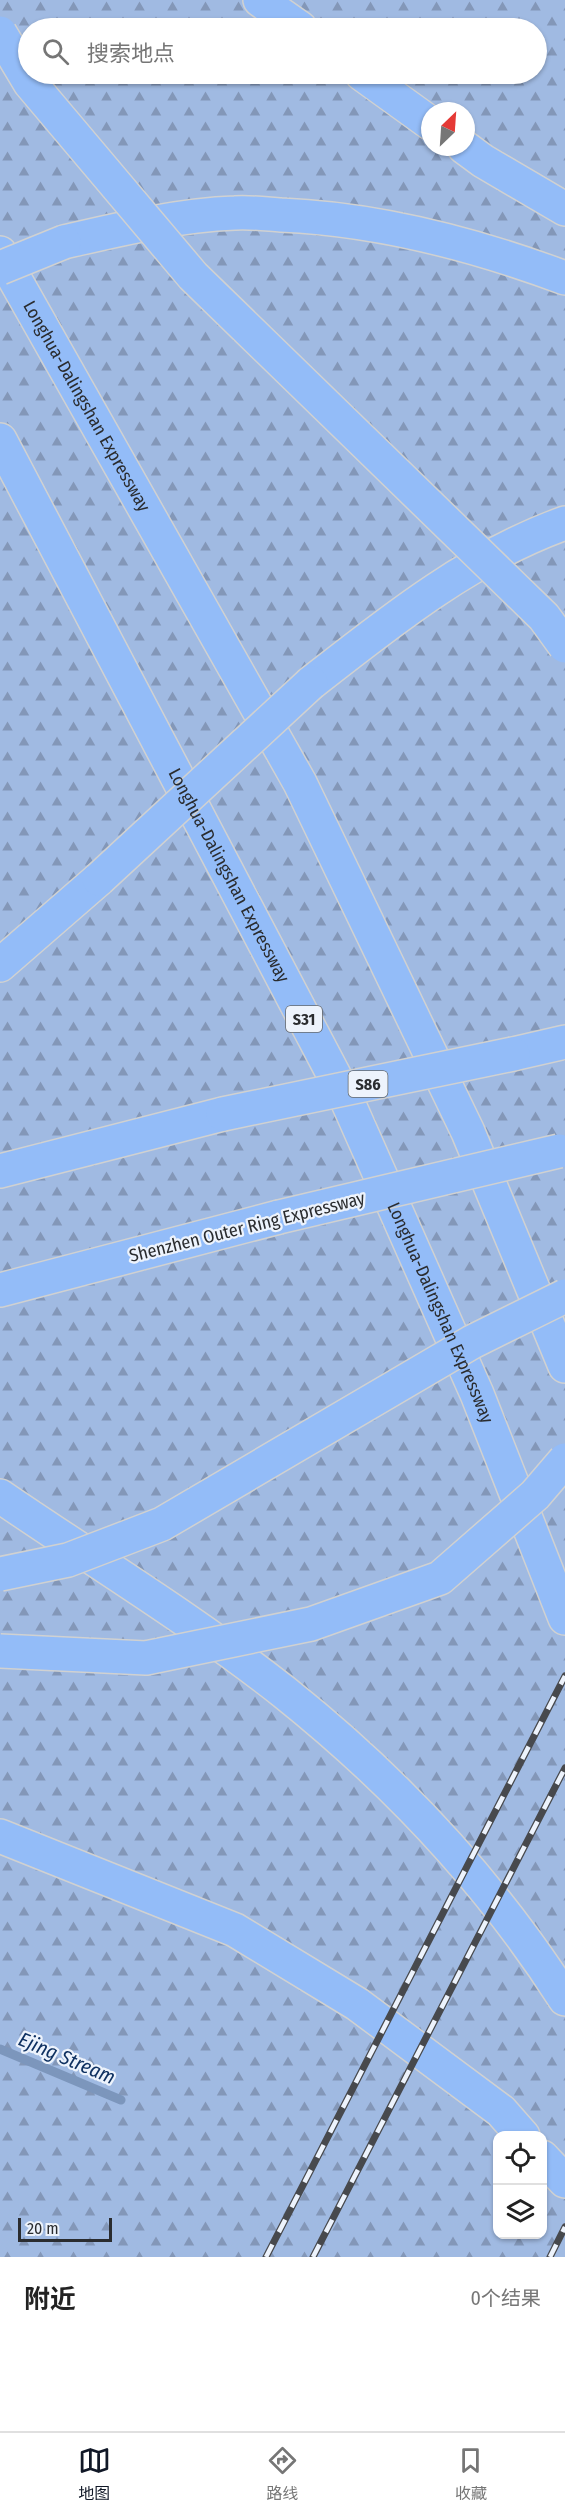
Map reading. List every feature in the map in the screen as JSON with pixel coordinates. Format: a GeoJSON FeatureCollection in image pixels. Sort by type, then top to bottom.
{"type":"FeatureCollection","features":[{"type":"Feature","properties":{"kind":"highway"},"geometry":{"type":"LineString","coordinates":[[260,0],[286,18]]}},
{"type":"Feature","properties":{"kind":"highway"},"geometry":{"type":"LineString","coordinates":[[0,33],[18,63]]}},
{"type":"Feature","properties":{"kind":"highway"},"geometry":{"type":"LineString","coordinates":[[31,84],[193,276],[544,617],[565,646]]}},
{"type":"Feature","properties":{"kind":"highway"},"geometry":{"type":"LineString","coordinates":[[376,84],[421,117]]}},
{"type":"Feature","properties":{"kind":"highway"},"geometry":{"type":"LineString","coordinates":[[475,155],[565,209]]}},
{"type":"Feature","properties":{"kind":"highway"},"geometry":{"type":"LineString","coordinates":[[0,268],[64,242],[168,220],[236,213],[317,216],[418,233],[514,259],[565,278]]}},
{"type":"Feature","properties":{"kind":"highway","name":"Longhua-Dalingshan Expressway"},"geometry":{"type":"LineString","coordinates":[[0,253],[300,783],[468,1132],[565,1366]]}},
{"type":"Feature","properties":{"kind":"highway","name":"Longhua-Dalingshan Expressway"},"geometry":{"type":"LineString","coordinates":[[0,440],[346,1098],[477,1394],[565,1618]]}},
{"type":"Feature","properties":{"kind":"highway"},"geometry":{"type":"LineString","coordinates":[[0,965],[99,879],[311,683],[395,617],[464,572],[535,534],[565,523]]}},
{"type":"Feature","properties":{"kind":"highway","name":"S86"},"geometry":{"type":"LineString","coordinates":[[0,1171],[223,1114],[565,1042]]}},
{"type":"Feature","properties":{"kind":"highway","name":"Shenzhen Outer Ring Expressway"},"geometry":{"type":"LineString","coordinates":[[0,1290],[279,1217],[562,1151]]}},
{"type":"Feature","properties":{"kind":"highway"},"geometry":{"type":"LineString","coordinates":[[0,1574],[68,1560],[162,1524],[472,1342],[565,1296]]}},
{"type":"Feature","properties":{"kind":"highway"},"geometry":{"type":"LineString","coordinates":[[0,1651],[146,1658],[311,1624],[440,1578],[535,1495],[565,1460]]}},
{"type":"Feature","properties":{"kind":"highway"},"geometry":{"type":"LineString","coordinates":[[0,1496],[158,1602],[284,1692],[346,1744],[395,1790],[483,1884],[533,1949],[565,1999]]}},
{"type":"Feature","properties":{"kind":"highway"},"geometry":{"type":"LineString","coordinates":[[0,1836],[43,1851],[235,1930],[357,2004],[501,2111],[519,2131]]}},
{"type":"Feature","properties":{"kind":"highway"},"geometry":{"type":"LineString","coordinates":[[547,2161],[565,2181]]}},
{"type":"Feature","properties":{"kind":"green space"},"geometry":{"type":"Polygon","coordinates":[[[0,0],[565,0],[565,2257],[0,2257],[0,0]]]}},
{"type":"Feature","properties":{"kind":"waterway","name":"Ejing Stream"},"geometry":{"type":"LineString","coordinates":[[0,2049],[121,2100]]}},
{"type":"Feature","properties":{"kind":"railway"},"geometry":{"type":"LineString","coordinates":[[266,2257],[565,1676]]}},
{"type":"Feature","properties":{"kind":"railway"},"geometry":{"type":"LineString","coordinates":[[313,2257],[565,1768]]}},
{"type":"Feature","properties":{"kind":"railway"},"geometry":{"type":"LineString","coordinates":[[550,2257],[565,2227]]}}]}
